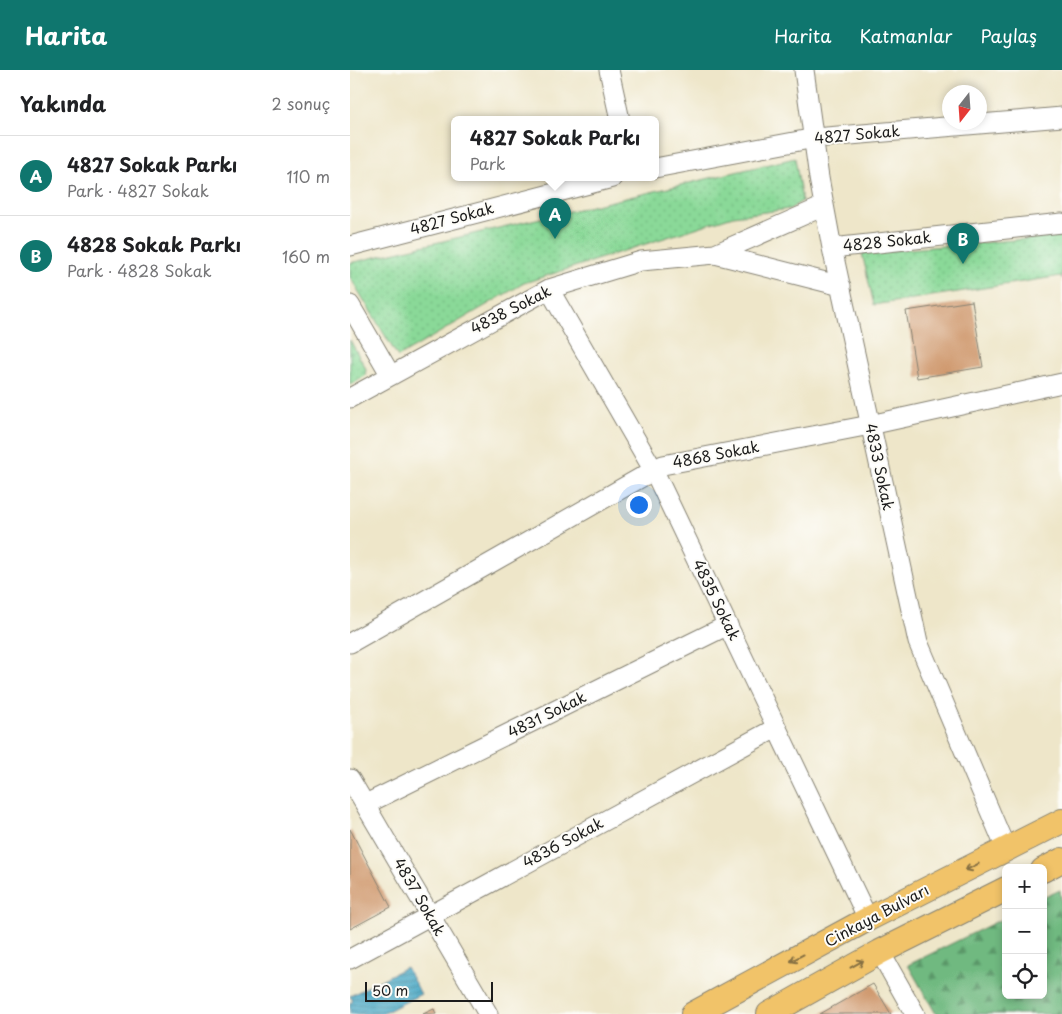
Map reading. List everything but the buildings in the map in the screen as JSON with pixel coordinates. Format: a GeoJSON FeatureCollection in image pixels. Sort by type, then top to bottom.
{"type":"FeatureCollection","features":[{"type":"Feature","properties":{"kind":"main road","name":"Cinkaya Bulvarı"},"geometry":{"type":"LineString","coordinates":[[693,1014],[868,919],[1062,821]]}},
{"type":"Feature","properties":{"kind":"main road"},"geometry":{"type":"LineString","coordinates":[[1047,868],[1062,860]]}},
{"type":"Feature","properties":{"kind":"main road"},"geometry":{"type":"LineString","coordinates":[[769,1014],[880,952],[1002,890]]}},
{"type":"Feature","properties":{"kind":"street"},"geometry":{"type":"LineString","coordinates":[[609,70],[619,116]]}},
{"type":"Feature","properties":{"kind":"street","name":"4833 Sokak"},"geometry":{"type":"LineString","coordinates":[[804,70],[832,248],[918,642],[1006,849]]}},
{"type":"Feature","properties":{"kind":"street","name":"4827 Sokak"},"geometry":{"type":"LineString","coordinates":[[659,167],[815,138],[1062,118]]}},
{"type":"Feature","properties":{"kind":"street","name":"4827 Sokak"},"geometry":{"type":"LineString","coordinates":[[350,246],[600,181]]}},
{"type":"Feature","properties":{"kind":"street","name":"4838 Sokak"},"geometry":{"type":"LineString","coordinates":[[350,398],[390,374],[549,289],[641,261],[715,254],[824,206]]}},
{"type":"Feature","properties":{"kind":"street","name":"4828 Sokak"},"geometry":{"type":"LineString","coordinates":[[832,248],[1062,223]]}},
{"type":"Feature","properties":{"kind":"street","name":"4838 Sokak"},"geometry":{"type":"LineString","coordinates":[[715,254],[841,286]]}},
{"type":"Feature","properties":{"kind":"street","name":"4835 Sokak"},"geometry":{"type":"LineString","coordinates":[[549,289],[654,471],[868,919]]}},
{"type":"Feature","properties":{"kind":"street"},"geometry":{"type":"LineString","coordinates":[[350,305],[390,374]]}},
{"type":"Feature","properties":{"kind":"street","name":"4868 Sokak"},"geometry":{"type":"LineString","coordinates":[[350,643],[664,465],[870,425],[1062,383]]}},
{"type":"Feature","properties":{"kind":"street","name":"4831 Sokak"},"geometry":{"type":"LineString","coordinates":[[366,804],[728,625]]}},
{"type":"Feature","properties":{"kind":"street","name":"4836 Sokak"},"geometry":{"type":"LineString","coordinates":[[350,960],[776,728]]}},
{"type":"Feature","properties":{"kind":"street","name":"4837 Sokak"},"geometry":{"type":"LineString","coordinates":[[350,779],[488,1014]]}},
{"type":"Feature","properties":{"kind":"street"},"geometry":{"type":"LineString","coordinates":[[880,952],[915,1014]]}},
{"type":"Feature","properties":{"kind":"green space"},"geometry":{"type":"Polygon","coordinates":[[[795,158],[802,201],[790,209],[733,216],[524,283],[398,357],[350,277],[350,263],[795,158]]]}},
{"type":"Feature","properties":{"kind":"green space"},"geometry":{"type":"Polygon","coordinates":[[[1062,236],[1062,279],[1061,276],[874,305],[862,253],[1062,236]]]}},
{"type":"Feature","properties":{"kind":"green space"},"geometry":{"type":"Polygon","coordinates":[[[350,340],[366,369],[365,376],[350,385],[350,340]]]}},
{"type":"Feature","properties":{"kind":"green space"},"geometry":{"type":"Polygon","coordinates":[[[1060,890],[1062,906],[1062,1014],[936,1014],[908,965],[1002,919],[1002,999],[1047,999],[1047,896],[1060,890]]]}},
{"type":"Feature","properties":{"kind":"water"},"geometry":{"type":"Polygon","coordinates":[[[406,967],[421,994],[382,1014],[350,1014],[350,1003],[353,1001],[350,996],[406,967]]]}},
{"type":"Feature","properties":{"kind":"place","name":"4827 Sokak Parkı"},"geometry":{"type":"Point","coordinates":[555,239]}},
{"type":"Feature","properties":{"kind":"place","name":"4828 Sokak Parkı"},"geometry":{"type":"Point","coordinates":[963,264]}}]}
